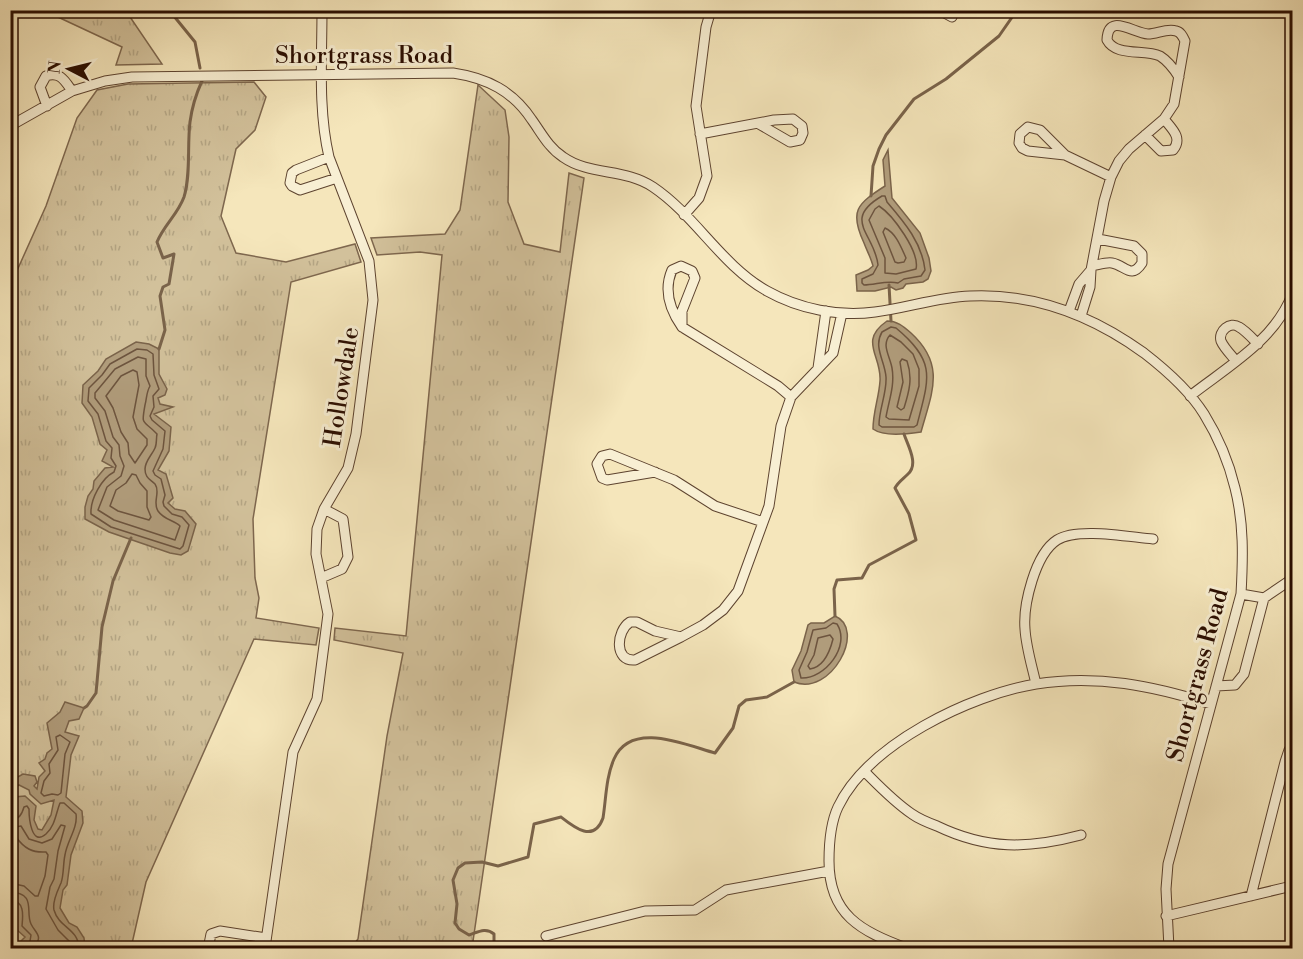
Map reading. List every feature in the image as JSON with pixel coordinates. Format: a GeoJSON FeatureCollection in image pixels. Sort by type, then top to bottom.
{"type":"FeatureCollection","features":[{"type":"Feature","properties":{"kind":"street","name":"Hollowdale"},"geometry":{"type":"LineString","coordinates":[[264,948],[293,752],[317,699],[328,614],[316,554],[317,529],[324,509],[348,468],[356,434],[373,300],[369,261],[329,157],[323,127],[322,10]]}},
{"type":"Feature","properties":{"kind":"street"},"geometry":{"type":"LineString","coordinates":[[684,215],[699,198],[706,185],[707,167],[700,134],[697,95],[706,27],[711,10]]}},
{"type":"Feature","properties":{"kind":"street"},"geometry":{"type":"LineString","coordinates":[[939,10],[952,17]]}},
{"type":"Feature","properties":{"kind":"street"},"geometry":{"type":"LineString","coordinates":[[1081,316],[1090,287],[1104,201],[1111,177],[1119,161],[1164,119],[1174,104],[1179,77],[1185,41],[1179,32],[1174,30],[1149,34],[1118,25],[1109,30],[1107,40],[1113,47],[1157,55],[1169,63],[1179,77]]}},
{"type":"Feature","properties":{"kind":"street","name":"Shortgrass Road"},"geometry":{"type":"LineString","coordinates":[[10,126],[72,91],[105,81],[148,75],[453,73],[473,76],[499,87],[512,96],[523,107],[552,149],[564,158],[590,169],[622,173],[639,179],[664,195],[748,279],[784,299],[826,311],[842,313],[875,312],[943,298],[971,296],[1022,299],[1069,311],[1121,337],[1166,370],[1204,414],[1221,448],[1234,486],[1241,518],[1243,557],[1241,594],[1168,864],[1166,916],[1169,948]]}},
{"type":"Feature","properties":{"kind":"street"},"geometry":{"type":"LineString","coordinates":[[47,106],[40,87],[46,76],[59,75],[72,91]]}},
{"type":"Feature","properties":{"kind":"street"},"geometry":{"type":"LineString","coordinates":[[1145,135],[1161,151],[1173,150],[1178,142],[1177,137],[1164,119]]}},
{"type":"Feature","properties":{"kind":"street"},"geometry":{"type":"LineString","coordinates":[[700,134],[759,124]]}},
{"type":"Feature","properties":{"kind":"street"},"geometry":{"type":"LineString","coordinates":[[1065,156],[1040,130],[1028,127],[1020,134],[1019,143],[1028,151],[1065,156],[1111,177]]}},
{"type":"Feature","properties":{"kind":"street"},"geometry":{"type":"LineString","coordinates":[[329,157],[296,170],[292,173],[290,183],[300,190],[338,178]]}},
{"type":"Feature","properties":{"kind":"street"},"geometry":{"type":"LineString","coordinates":[[1069,311],[1079,284],[1092,268],[1112,263],[1132,271],[1142,263],[1142,254],[1134,246],[1098,238]]}},
{"type":"Feature","properties":{"kind":"street"},"geometry":{"type":"LineString","coordinates":[[682,327],[682,311],[695,278],[692,271],[681,266],[672,270],[670,274],[668,295],[673,314],[682,327],[778,386],[791,397]]}},
{"type":"Feature","properties":{"kind":"street"},"geometry":{"type":"LineString","coordinates":[[1190,396],[1258,344],[1279,321],[1293,295]]}},
{"type":"Feature","properties":{"kind":"street"},"geometry":{"type":"LineString","coordinates":[[818,368],[826,311]]}},
{"type":"Feature","properties":{"kind":"street"},"geometry":{"type":"LineString","coordinates":[[681,636],[655,631],[637,622],[630,622],[621,630],[619,651],[622,658],[628,661],[635,660],[703,625],[723,610],[738,591],[773,489],[782,426],[791,397],[833,353],[842,313]]}},
{"type":"Feature","properties":{"kind":"street"},"geometry":{"type":"LineString","coordinates":[[1236,361],[1222,342],[1221,335],[1226,328],[1239,326],[1258,344]]}},
{"type":"Feature","properties":{"kind":"street"},"geometry":{"type":"LineString","coordinates":[[654,472],[607,480],[602,478],[597,464],[602,456],[610,454],[674,480],[715,506],[763,522]]}},
{"type":"Feature","properties":{"kind":"street"},"geometry":{"type":"LineString","coordinates":[[321,578],[342,569],[348,557],[343,519],[324,509]]}},
{"type":"Feature","properties":{"kind":"street"},"geometry":{"type":"LineString","coordinates":[[1036,684],[1025,630],[1025,615],[1033,577],[1041,559],[1056,540],[1072,535],[1091,534],[1153,539]]}},
{"type":"Feature","properties":{"kind":"street"},"geometry":{"type":"LineString","coordinates":[[1216,686],[1235,685],[1244,674],[1264,598],[1293,579]]}},
{"type":"Feature","properties":{"kind":"street"},"geometry":{"type":"LineString","coordinates":[[1241,594],[1264,598]]}},
{"type":"Feature","properties":{"kind":"street"},"geometry":{"type":"LineString","coordinates":[[906,948],[866,931],[851,919],[839,904],[829,871],[831,830],[836,810],[844,795],[864,771],[910,733],[973,701],[1036,684],[1079,680],[1146,685],[1211,704]]}},
{"type":"Feature","properties":{"kind":"street"},"geometry":{"type":"LineString","coordinates":[[1251,896],[1285,762],[1289,750],[1293,749]]}},
{"type":"Feature","properties":{"kind":"street"},"geometry":{"type":"LineString","coordinates":[[864,771],[914,816],[959,837],[990,843],[1022,845],[1045,844],[1081,835]]}},
{"type":"Feature","properties":{"kind":"street"},"geometry":{"type":"LineString","coordinates":[[546,936],[645,911],[694,910],[726,890],[829,871]]}},
{"type":"Feature","properties":{"kind":"street"},"geometry":{"type":"LineString","coordinates":[[1166,916],[1293,886]]}},
{"type":"Feature","properties":{"kind":"street"},"geometry":{"type":"LineString","coordinates":[[213,948],[208,944],[211,934],[220,931],[266,938]]}},
{"type":"Feature","properties":{"kind":"green space"},"geometry":{"type":"Polygon","coordinates":[[[45,11],[126,11],[162,64],[116,65],[122,47],[45,11]]]}},
{"type":"Feature","properties":{"kind":"green space"},"geometry":{"type":"Polygon","coordinates":[[[254,82],[266,97],[255,130],[236,149],[221,216],[236,253],[286,262],[355,244],[361,262],[291,282],[253,519],[255,578],[259,598],[256,618],[319,628],[316,645],[254,639],[146,882],[131,948],[11,948],[11,284],[46,206],[77,118],[97,90],[128,84],[254,82]]]}},
{"type":"Feature","properties":{"kind":"green space"},"geometry":{"type":"Polygon","coordinates":[[[478,85],[505,110],[509,137],[508,202],[524,244],[560,252],[569,173],[584,178],[472,948],[351,948],[358,939],[387,736],[403,653],[334,640],[335,628],[406,636],[442,255],[420,252],[377,255],[371,238],[445,234],[460,210],[478,85]]]}},
{"type":"Feature","properties":{"kind":"water"},"geometry":{"type":"Polygon","coordinates":[[[888,150],[892,198],[920,233],[931,271],[928,279],[923,282],[906,284],[903,288],[896,290],[891,287],[875,291],[857,291],[856,275],[873,266],[859,232],[858,209],[868,198],[885,186],[883,160],[888,150]]]}},
{"type":"Feature","properties":{"kind":"water"},"geometry":{"type":"Polygon","coordinates":[[[887,321],[900,324],[911,333],[929,356],[933,380],[932,392],[921,432],[889,434],[873,429],[880,372],[873,342],[878,328],[887,321]]]}},
{"type":"Feature","properties":{"kind":"water"},"geometry":{"type":"Polygon","coordinates":[[[136,342],[149,344],[159,349],[159,374],[167,389],[165,395],[158,398],[160,404],[173,407],[154,414],[171,427],[169,451],[158,470],[166,474],[173,498],[168,503],[175,509],[185,511],[196,524],[188,551],[181,555],[109,532],[85,519],[85,507],[94,481],[105,468],[113,467],[102,461],[107,450],[100,444],[92,417],[82,403],[83,385],[98,371],[106,359],[136,342]]]}},
{"type":"Feature","properties":{"kind":"water"},"geometry":{"type":"Polygon","coordinates":[[[835,616],[844,623],[847,634],[846,647],[840,660],[821,680],[808,684],[794,682],[792,670],[801,651],[808,625],[824,623],[835,616]]]}},
{"type":"Feature","properties":{"kind":"water"},"geometry":{"type":"Polygon","coordinates":[[[65,702],[84,708],[79,719],[69,721],[65,732],[79,736],[71,755],[66,797],[82,811],[83,823],[71,855],[67,885],[63,890],[60,908],[69,923],[77,927],[84,938],[85,948],[19,948],[17,945],[25,937],[16,929],[15,906],[11,906],[11,821],[17,810],[14,797],[25,796],[36,806],[34,820],[38,829],[42,830],[51,815],[54,800],[41,804],[30,794],[29,790],[19,785],[15,788],[16,778],[23,774],[35,776],[37,782],[34,786],[37,789],[39,777],[45,771],[39,763],[52,749],[47,723],[60,712],[65,702]]]}},
{"type":"Feature","properties":{"kind":"waterway"},"geometry":{"type":"LineString","coordinates":[[169,10],[195,42],[200,68]]}},
{"type":"Feature","properties":{"kind":"waterway"},"geometry":{"type":"LineString","coordinates":[[871,196],[873,166],[879,149],[886,135],[914,99],[946,79],[999,36],[1017,10]]}},
{"type":"Feature","properties":{"kind":"waterway"},"geometry":{"type":"LineString","coordinates":[[159,349],[165,330],[160,296],[163,287],[169,284],[174,254],[163,258],[157,242],[184,197],[191,116],[202,81]]}},
{"type":"Feature","properties":{"kind":"waterway"},"geometry":{"type":"LineString","coordinates":[[889,285],[891,321]]}},
{"type":"Feature","properties":{"kind":"waterway"},"geometry":{"type":"LineString","coordinates":[[835,616],[834,589],[837,580],[862,578],[869,565],[916,540],[909,514],[895,488],[913,465],[912,455],[904,434]]}},
{"type":"Feature","properties":{"kind":"waterway"},"geometry":{"type":"LineString","coordinates":[[84,708],[96,693],[102,627],[113,581],[131,538]]}},
{"type":"Feature","properties":{"kind":"waterway"},"geometry":{"type":"LineString","coordinates":[[494,948],[494,934],[491,932],[482,931],[469,935],[459,929],[455,923],[457,904],[453,880],[458,868],[465,863],[482,862],[498,866],[528,857],[534,824],[561,817],[578,829],[589,832],[595,830],[603,818],[611,766],[622,747],[633,740],[660,738],[715,753],[733,728],[739,706],[746,700],[767,697],[794,682]]}}]}
